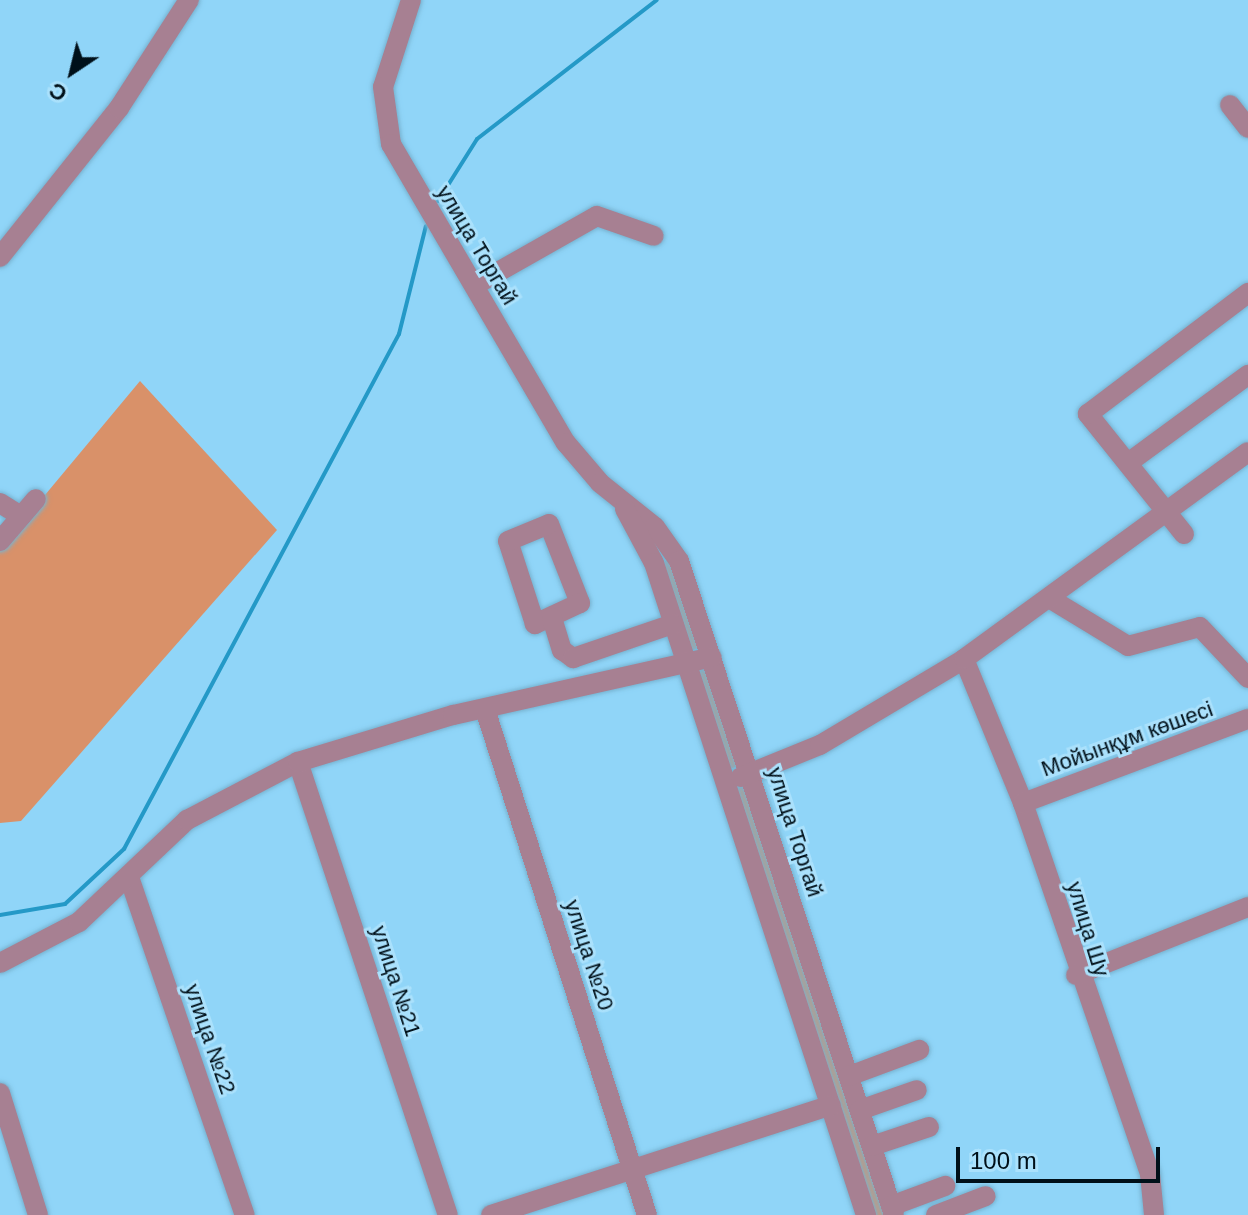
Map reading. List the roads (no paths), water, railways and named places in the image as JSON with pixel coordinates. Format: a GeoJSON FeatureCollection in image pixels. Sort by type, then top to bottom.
{"type":"FeatureCollection","features":[{"type":"Feature","properties":{"kind":"street"},"geometry":{"type":"LineString","coordinates":[[0,257],[119,108],[189,0]]}},
{"type":"Feature","properties":{"kind":"street","name":"улица Торгай"},"geometry":{"type":"LineString","coordinates":[[411,0],[388,65],[383,118],[400,165],[475,285],[566,443],[610,491],[671,547],[712,657],[893,1210]]}},
{"type":"Feature","properties":{"kind":"street"},"geometry":{"type":"LineString","coordinates":[[1230,105],[1248,128]]}},
{"type":"Feature","properties":{"kind":"street"},"geometry":{"type":"LineString","coordinates":[[475,285],[606,216],[654,236]]}},
{"type":"Feature","properties":{"kind":"street"},"geometry":{"type":"LineString","coordinates":[[1184,534],[1161,519],[1128,463],[1088,414],[1248,293]]}},
{"type":"Feature","properties":{"kind":"street"},"geometry":{"type":"LineString","coordinates":[[1128,463],[1248,375]]}},
{"type":"Feature","properties":{"kind":"street"},"geometry":{"type":"LineString","coordinates":[[726,782],[820,745],[964,659],[1161,519],[1248,452]]}},
{"type":"Feature","properties":{"kind":"street","name":"улица Торгай"},"geometry":{"type":"LineString","coordinates":[[610,491],[646,544],[866,1215]]}},
{"type":"Feature","properties":{"kind":"street"},"geometry":{"type":"LineString","coordinates":[[0,541],[36,499]]}},
{"type":"Feature","properties":{"kind":"street"},"geometry":{"type":"LineString","coordinates":[[0,503],[21,516]]}},
{"type":"Feature","properties":{"kind":"street"},"geometry":{"type":"LineString","coordinates":[[549,524],[580,603],[552,618],[535,624],[508,545],[512,537],[549,524]]}},
{"type":"Feature","properties":{"kind":"street"},"geometry":{"type":"LineString","coordinates":[[1049,598],[1128,646],[1200,627],[1248,678]]}},
{"type":"Feature","properties":{"kind":"street"},"geometry":{"type":"LineString","coordinates":[[552,618],[562,650],[573,658],[673,624]]}},
{"type":"Feature","properties":{"kind":"street"},"geometry":{"type":"LineString","coordinates":[[0,963],[79,922],[130,880],[187,820],[298,762],[485,709],[712,657]]}},
{"type":"Feature","properties":{"kind":"street","name":"улица Шу"},"geometry":{"type":"LineString","coordinates":[[964,659],[1023,803],[1076,975],[1150,1174],[1154,1215]]}},
{"type":"Feature","properties":{"kind":"street","name":"улица №20"},"geometry":{"type":"LineString","coordinates":[[485,709],[647,1215]]}},
{"type":"Feature","properties":{"kind":"street","name":"Мойынқұм көшесі"},"geometry":{"type":"LineString","coordinates":[[1023,803],[1248,719]]}},
{"type":"Feature","properties":{"kind":"street","name":"улица №21"},"geometry":{"type":"LineString","coordinates":[[298,762],[448,1215]]}},
{"type":"Feature","properties":{"kind":"street","name":"улица №22"},"geometry":{"type":"LineString","coordinates":[[130,880],[245,1215]]}},
{"type":"Feature","properties":{"kind":"street"},"geometry":{"type":"LineString","coordinates":[[1076,975],[1248,907]]}},
{"type":"Feature","properties":{"kind":"street"},"geometry":{"type":"LineString","coordinates":[[849,1076],[919,1050]]}},
{"type":"Feature","properties":{"kind":"street"},"geometry":{"type":"LineString","coordinates":[[860,1110],[917,1090]]}},
{"type":"Feature","properties":{"kind":"street"},"geometry":{"type":"LineString","coordinates":[[0,1093],[38,1215]]}},
{"type":"Feature","properties":{"kind":"street"},"geometry":{"type":"LineString","coordinates":[[491,1215],[831,1105]]}},
{"type":"Feature","properties":{"kind":"street"},"geometry":{"type":"LineString","coordinates":[[872,1146],[929,1127]]}},
{"type":"Feature","properties":{"kind":"street"},"geometry":{"type":"LineString","coordinates":[[893,1210],[945,1186]]}},
{"type":"Feature","properties":{"kind":"street"},"geometry":{"type":"LineString","coordinates":[[936,1215],[986,1196]]}},
{"type":"Feature","properties":{"kind":"waterway"},"geometry":{"type":"LineString","coordinates":[[438,201],[477,139],[657,0]]}},
{"type":"Feature","properties":{"kind":"waterway"},"geometry":{"type":"LineString","coordinates":[[0,915],[65,904],[124,849],[399,334],[426,226]]}}]}
